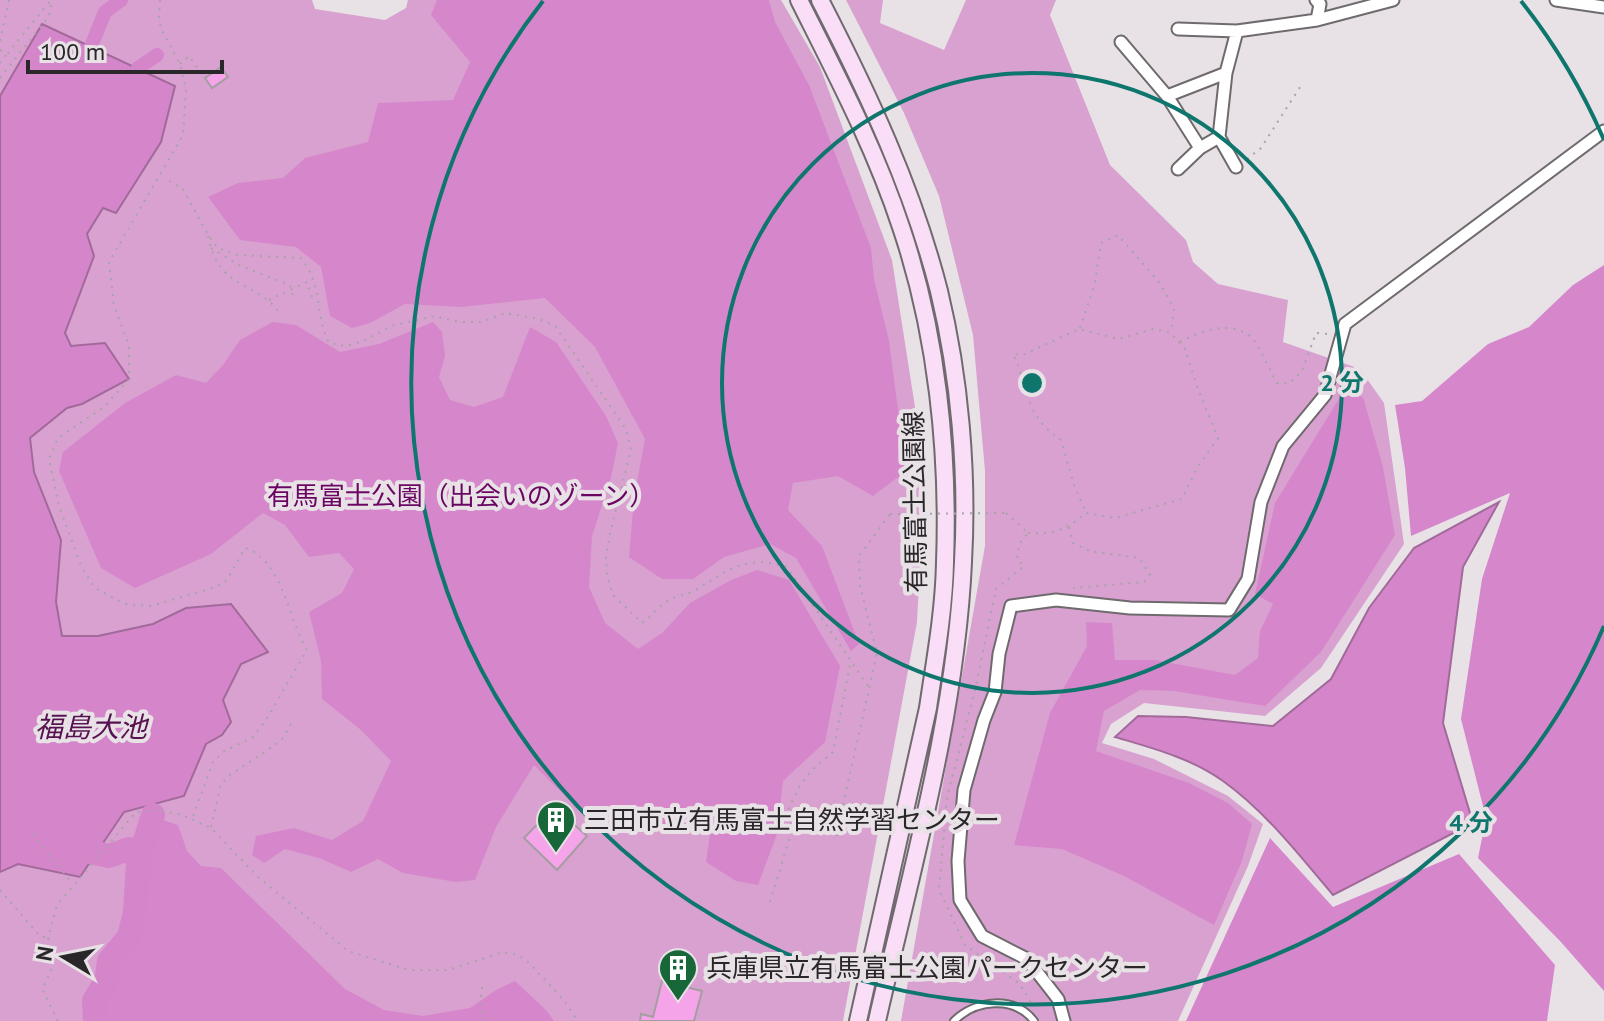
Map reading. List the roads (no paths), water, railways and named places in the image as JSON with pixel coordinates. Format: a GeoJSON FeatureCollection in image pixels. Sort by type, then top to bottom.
{"type":"FeatureCollection","features":[{"type":"Feature","properties":{"kind":"main road","name":"有馬富士公園線"},"geometry":{"type":"LineString","coordinates":[[799,0],[850,101],[902,227],[921,296],[942,444],[945,564],[935,661],[925,723],[858,1021]]}},
{"type":"Feature","properties":{"kind":"main road","name":"有馬富士公園線"},"geometry":{"type":"LineString","coordinates":[[820,0],[870,96],[918,223],[939,292],[955,379],[962,444],[963,563],[950,676],[932,774],[877,1021]]}},
{"type":"Feature","properties":{"kind":"street"},"geometry":{"type":"LineString","coordinates":[[1316,0],[1320,4],[1317,20]]}},
{"type":"Feature","properties":{"kind":"street"},"geometry":{"type":"LineString","coordinates":[[1178,29],[1237,31],[1317,20],[1393,0]]}},
{"type":"Feature","properties":{"kind":"street"},"geometry":{"type":"LineString","coordinates":[[1556,0],[1604,7]]}},
{"type":"Feature","properties":{"kind":"street"},"geometry":{"type":"LineString","coordinates":[[1236,167],[1219,137],[1226,73],[1237,31]]}},
{"type":"Feature","properties":{"kind":"street"},"geometry":{"type":"LineString","coordinates":[[1121,42],[1167,96],[1200,148]]}},
{"type":"Feature","properties":{"kind":"street"},"geometry":{"type":"LineString","coordinates":[[1167,96],[1226,73]]}},
{"type":"Feature","properties":{"kind":"street"},"geometry":{"type":"LineString","coordinates":[[1064,1021],[1058,999],[1027,959],[982,936],[960,900],[958,861],[964,790],[995,692],[999,654],[1011,606],[1056,600],[1130,608],[1229,610],[1248,579],[1261,502],[1283,446],[1325,395],[1345,324],[1604,131]]}},
{"type":"Feature","properties":{"kind":"street"},"geometry":{"type":"LineString","coordinates":[[1178,169],[1200,148],[1219,137]]}},
{"type":"Feature","properties":{"kind":"lane"},"geometry":{"type":"LineString","coordinates":[[954,1021],[967,1010],[983,1004],[1000,1003],[1029,1014],[1034,1021]]}},
{"type":"Feature","properties":{"kind":"water","name":"福島大池"},"geometry":{"type":"Polygon","coordinates":[[[42,24],[175,86],[161,142],[116,213],[103,208],[87,234],[94,256],[65,333],[71,346],[105,343],[129,379],[82,404],[67,408],[30,438],[34,472],[61,540],[56,602],[62,636],[98,636],[153,624],[186,608],[231,604],[268,652],[241,664],[223,700],[231,722],[222,735],[206,744],[184,796],[124,812],[80,877],[18,864],[0,872],[0,96],[42,24]]]}},
{"type":"Feature","properties":{"kind":"water"},"geometry":{"type":"Polygon","coordinates":[[[1499,502],[1463,567],[1443,723],[1473,823],[1333,895],[1268,820],[1223,781],[1185,760],[1115,737],[1138,716],[1186,717],[1273,726],[1331,679],[1369,608],[1414,548],[1499,502]]]}},
{"type":"Feature","properties":{"kind":"waterway"},"geometry":{"type":"LineString","coordinates":[[90,49],[105,12],[121,0]]}},
{"type":"Feature","properties":{"kind":"waterway"},"geometry":{"type":"LineString","coordinates":[[138,68],[157,55]]}},
{"type":"Feature","properties":{"kind":"waterway"},"geometry":{"type":"LineString","coordinates":[[95,1021],[94,1001],[106,981],[109,961],[129,937],[135,912],[138,863],[153,815]]}},
{"type":"Feature","properties":{"kind":"waterway"},"geometry":{"type":"LineString","coordinates":[[82,850],[109,856],[129,849],[136,851],[138,863]]}},
{"type":"Feature","properties":{"kind":"place","name":"三田市立有馬富士自然学習センター"},"geometry":{"type":"Point","coordinates":[556,854]}},
{"type":"Feature","properties":{"kind":"place","name":"兵庫県立有馬富士公園パークセンター"},"geometry":{"type":"Point","coordinates":[678,1002]}},
{"type":"Feature","properties":{"kind":"park label","name":"有馬富士公園（出会いのゾーン）"},"geometry":{"type":"Point","coordinates":[461,496]}}]}
